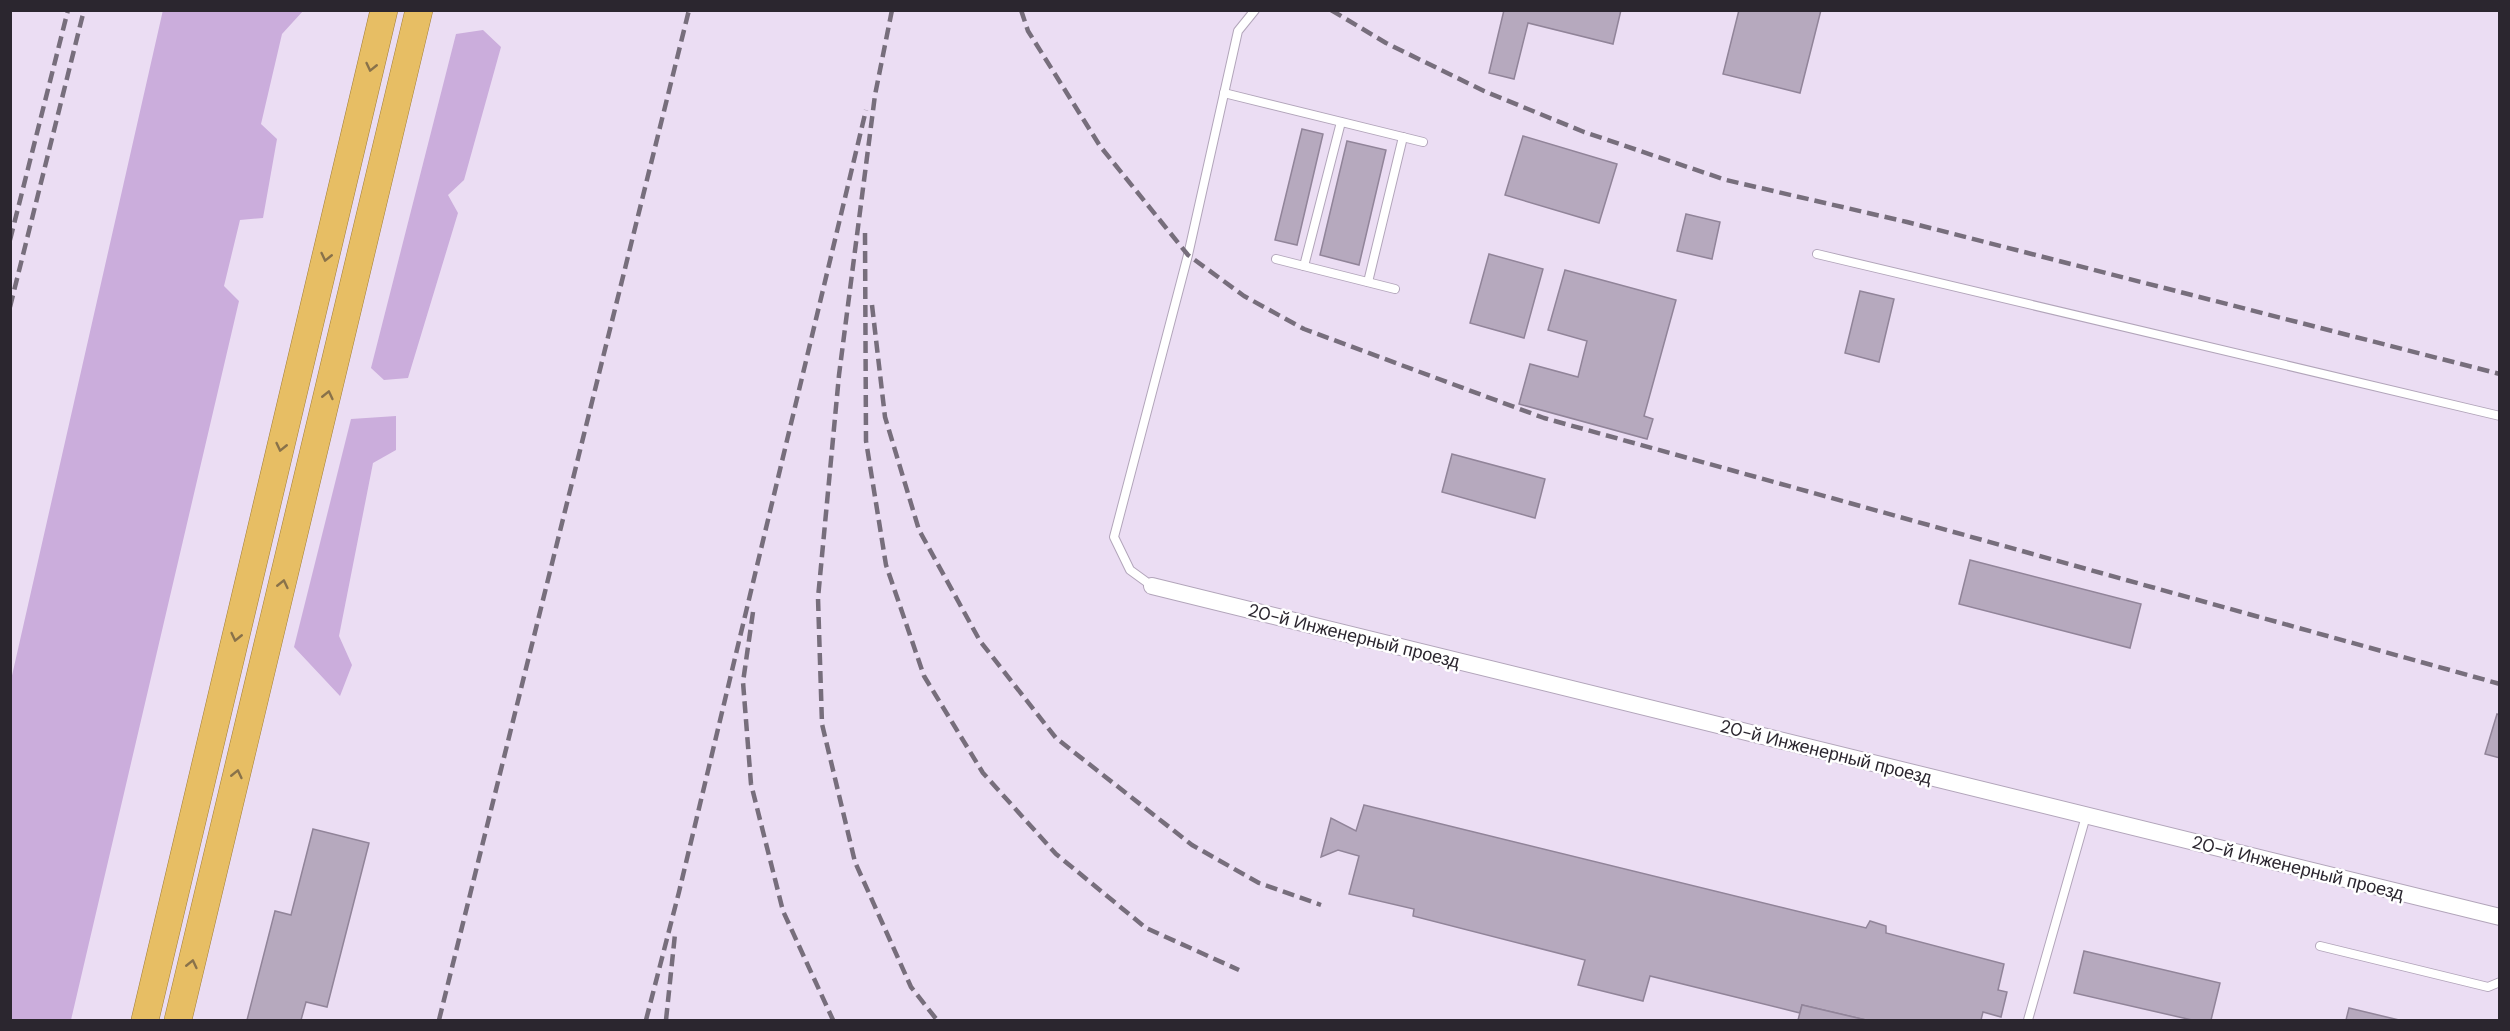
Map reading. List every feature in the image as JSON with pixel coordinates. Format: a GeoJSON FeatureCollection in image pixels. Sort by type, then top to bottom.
{"type":"FeatureCollection","features":[{"type":"Feature","properties":{"kind":"highway"},"geometry":{"type":"LineString","coordinates":[[145,1020],[384,10]]}},
{"type":"Feature","properties":{"kind":"highway"},"geometry":{"type":"LineString","coordinates":[[178,1020],[420,10]]}},
{"type":"Feature","properties":{"kind":"street","name":"20-й Инженерный проезд"},"geometry":{"type":"LineString","coordinates":[[1152,586],[2499,917]]}},
{"type":"Feature","properties":{"kind":"lane"},"geometry":{"type":"LineString","coordinates":[[1152,586],[1130,570],[1114,537],[1188,255],[1238,31],[1255,10]]}},
{"type":"Feature","properties":{"kind":"lane"},"geometry":{"type":"LineString","coordinates":[[1224,93],[1422,142]]}},
{"type":"Feature","properties":{"kind":"lane"},"geometry":{"type":"LineString","coordinates":[[1304,266],[1341,122]]}},
{"type":"Feature","properties":{"kind":"lane"},"geometry":{"type":"LineString","coordinates":[[1368,282],[1404,137]]}},
{"type":"Feature","properties":{"kind":"lane"},"geometry":{"type":"LineString","coordinates":[[1817,254],[2499,416]]}},
{"type":"Feature","properties":{"kind":"lane"},"geometry":{"type":"LineString","coordinates":[[1276,259],[1395,289]]}},
{"type":"Feature","properties":{"kind":"lane"},"geometry":{"type":"LineString","coordinates":[[2028,1020],[2086,816]]}},
{"type":"Feature","properties":{"kind":"lane"},"geometry":{"type":"LineString","coordinates":[[2320,946],[2488,987],[2499,982]]}},
{"type":"Feature","properties":{"kind":"shaded area"},"geometry":{"type":"Polygon","coordinates":[[[163,10],[303,11],[282,34],[261,124],[277,139],[263,218],[240,220],[224,286],[239,301],[71,1020],[11,1020],[11,680],[163,10]]]}},
{"type":"Feature","properties":{"kind":"shaded area"},"geometry":{"type":"Polygon","coordinates":[[[483,30],[501,47],[464,180],[448,195],[458,213],[408,378],[384,380],[371,368],[456,34],[483,30]]]}},
{"type":"Feature","properties":{"kind":"shaded area"},"geometry":{"type":"Polygon","coordinates":[[[396,416],[396,450],[373,463],[339,636],[352,665],[340,696],[294,647],[351,419],[396,416]]]}},
{"type":"Feature","properties":{"kind":"building"},"geometry":{"type":"Polygon","coordinates":[[[1504,10],[1621,10],[1613,44],[1528,23],[1514,79],[1489,73],[1504,10]]]}},
{"type":"Feature","properties":{"kind":"building"},"geometry":{"type":"Polygon","coordinates":[[[1739,10],[1821,10],[1800,93],[1723,74],[1739,10]]]}},
{"type":"Feature","properties":{"kind":"building"},"geometry":{"type":"Polygon","coordinates":[[[1302,129],[1323,134],[1297,245],[1275,240],[1302,129]]]}},
{"type":"Feature","properties":{"kind":"building"},"geometry":{"type":"Polygon","coordinates":[[[1523,136],[1617,164],[1599,223],[1505,195],[1523,136]]]}},
{"type":"Feature","properties":{"kind":"building"},"geometry":{"type":"Polygon","coordinates":[[[1347,141],[1386,150],[1359,265],[1320,255],[1347,141]]]}},
{"type":"Feature","properties":{"kind":"building"},"geometry":{"type":"Polygon","coordinates":[[[1686,214],[1720,222],[1712,259],[1677,251],[1686,214]]]}},
{"type":"Feature","properties":{"kind":"building"},"geometry":{"type":"Polygon","coordinates":[[[1489,254],[1543,269],[1524,338],[1470,323],[1489,254]]]}},
{"type":"Feature","properties":{"kind":"building"},"geometry":{"type":"Polygon","coordinates":[[[1565,270],[1676,300],[1644,416],[1653,419],[1647,439],[1519,404],[1530,364],[1578,377],[1587,341],[1548,330],[1565,270]]]}},
{"type":"Feature","properties":{"kind":"building"},"geometry":{"type":"Polygon","coordinates":[[[1860,291],[1894,299],[1879,362],[1845,353],[1860,291]]]}},
{"type":"Feature","properties":{"kind":"building"},"geometry":{"type":"Polygon","coordinates":[[[1452,454],[1545,479],[1535,518],[1442,492],[1452,454]]]}},
{"type":"Feature","properties":{"kind":"building"},"geometry":{"type":"Polygon","coordinates":[[[1970,560],[2141,604],[2130,648],[1959,604],[1970,560]]]}},
{"type":"Feature","properties":{"kind":"building"},"geometry":{"type":"Polygon","coordinates":[[[2497,714],[2500,715],[2500,758],[2485,754],[2497,714]]]}},
{"type":"Feature","properties":{"kind":"building"},"geometry":{"type":"Polygon","coordinates":[[[1364,805],[1866,928],[1870,921],[1886,926],[1886,933],[2004,964],[1998,990],[2007,992],[2001,1017],[1983,1012],[1981,1020],[1866,1020],[1802,1005],[1800,1013],[1650,976],[1643,1001],[1578,985],[1585,960],[1413,916],[1414,909],[1349,894],[1359,856],[1338,850],[1321,857],[1331,818],[1356,831],[1364,805]]]}},
{"type":"Feature","properties":{"kind":"building"},"geometry":{"type":"Polygon","coordinates":[[[313,829],[369,843],[327,1007],[306,1002],[301,1020],[247,1020],[275,911],[291,915],[313,829]]]}},
{"type":"Feature","properties":{"kind":"building"},"geometry":{"type":"Polygon","coordinates":[[[2084,951],[2220,983],[2211,1020],[2192,1020],[2074,993],[2084,951]]]}},
{"type":"Feature","properties":{"kind":"building"},"geometry":{"type":"Polygon","coordinates":[[[1802,1005],[1866,1020],[1798,1020],[1802,1005]]]}},
{"type":"Feature","properties":{"kind":"building"},"geometry":{"type":"Polygon","coordinates":[[[2349,1008],[2399,1020],[2346,1020],[2349,1008]]]}},
{"type":"Feature","properties":{"kind":"railway"},"geometry":{"type":"LineString","coordinates":[[10,240],[68,10]]}},
{"type":"Feature","properties":{"kind":"railway"},"geometry":{"type":"LineString","coordinates":[[10,307],[84,10]]}},
{"type":"Feature","properties":{"kind":"railway"},"geometry":{"type":"LineString","coordinates":[[439,1020],[689,10]]}},
{"type":"Feature","properties":{"kind":"railway"},"geometry":{"type":"LineString","coordinates":[[892,10],[875,95],[839,375],[818,598],[822,724],[855,862],[911,987],[937,1020]]}},
{"type":"Feature","properties":{"kind":"railway"},"geometry":{"type":"LineString","coordinates":[[1021,10],[1028,31],[1100,146],[1188,255],[1244,296],[1304,329],[1544,418],[2500,684]]}},
{"type":"Feature","properties":{"kind":"railway"},"geometry":{"type":"LineString","coordinates":[[1331,10],[1386,43],[1484,91],[1584,132],[1726,180],[1907,222],[2500,374]]}},
{"type":"Feature","properties":{"kind":"railway"},"geometry":{"type":"LineString","coordinates":[[646,1020],[679,892],[866,110]]}},
{"type":"Feature","properties":{"kind":"railway"},"geometry":{"type":"LineString","coordinates":[[865,233],[866,441],[886,565],[924,676],[983,773],[1056,854],[1146,928],[1239,970]]}},
{"type":"Feature","properties":{"kind":"railway"},"geometry":{"type":"LineString","coordinates":[[872,305],[885,417],[919,530],[980,641],[1056,738],[1192,845],[1259,883],[1321,905]]}},
{"type":"Feature","properties":{"kind":"railway"},"geometry":{"type":"LineString","coordinates":[[753,612],[743,682],[751,784],[783,911],[833,1020]]}},
{"type":"Feature","properties":{"kind":"railway"},"geometry":{"type":"LineString","coordinates":[[666,1020],[675,934]]}}]}
